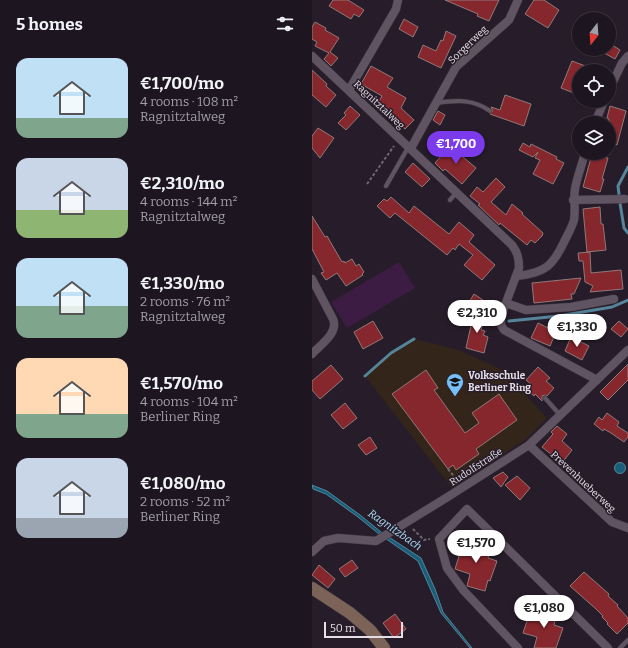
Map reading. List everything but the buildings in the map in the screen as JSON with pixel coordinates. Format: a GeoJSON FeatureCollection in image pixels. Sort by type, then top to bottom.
{"type":"FeatureCollection","features":[{"type":"Feature","properties":{"kind":"main road"},"geometry":{"type":"LineString","coordinates":[[312,588],[350,613],[370,630],[384,648]]}},
{"type":"Feature","properties":{"kind":"street"},"geometry":{"type":"LineString","coordinates":[[349,90],[396,9],[398,0]]}},
{"type":"Feature","properties":{"kind":"street","name":"Sorgerweg"},"geometry":{"type":"LineString","coordinates":[[410,147],[456,67],[509,20],[518,0]]}},
{"type":"Feature","properties":{"kind":"street","name":"Ragnitztalweg"},"geometry":{"type":"LineString","coordinates":[[312,56],[410,147],[512,245],[517,252],[520,260],[520,268],[500,320],[504,330],[597,380]]}},
{"type":"Feature","properties":{"kind":"street"},"geometry":{"type":"LineString","coordinates":[[616,75],[622,63],[628,56]]}},
{"type":"Feature","properties":{"kind":"street"},"geometry":{"type":"LineString","coordinates":[[517,276],[533,274],[544,269],[554,261],[574,221],[575,210],[573,200],[583,160]]}},
{"type":"Feature","properties":{"kind":"street"},"geometry":{"type":"LineString","coordinates":[[573,200],[625,199]]}},
{"type":"Feature","properties":{"kind":"street"},"geometry":{"type":"LineString","coordinates":[[312,279],[333,319],[335,326],[332,333],[312,354]]}},
{"type":"Feature","properties":{"kind":"street"},"geometry":{"type":"LineString","coordinates":[[506,303],[526,310],[571,307],[614,299]]}},
{"type":"Feature","properties":{"kind":"street","name":"Rudolfstraße"},"geometry":{"type":"LineString","coordinates":[[312,552],[324,541],[338,538],[376,542],[408,523],[529,445],[628,350]]}},
{"type":"Feature","properties":{"kind":"street","name":"Prevenhueberweg"},"geometry":{"type":"LineString","coordinates":[[529,445],[612,522],[628,528]]}},
{"type":"Feature","properties":{"kind":"street"},"geometry":{"type":"LineString","coordinates":[[518,648],[464,590],[447,568],[439,538],[467,509],[608,648]]}},
{"type":"Feature","properties":{"kind":"lane"},"geometry":{"type":"LineString","coordinates":[[436,103],[463,100],[483,106],[490,111]]}},
{"type":"Feature","properties":{"kind":"lane"},"geometry":{"type":"LineString","coordinates":[[386,186],[410,147]]}},
{"type":"Feature","properties":{"kind":"lane"},"geometry":{"type":"LineString","coordinates":[[450,200],[457,192]]}},
{"type":"Feature","properties":{"kind":"lane"},"geometry":{"type":"LineString","coordinates":[[545,398],[560,415]]}},
{"type":"Feature","properties":{"kind":"lane"},"geometry":{"type":"LineString","coordinates":[[620,648],[628,640]]}},
{"type":"Feature","properties":{"kind":"path"},"geometry":{"type":"LineString","coordinates":[[367,184],[400,138]]}},
{"type":"Feature","properties":{"kind":"path"},"geometry":{"type":"LineString","coordinates":[[408,523],[424,540],[439,538]]}},
{"type":"Feature","properties":{"kind":"shaded area"},"geometry":{"type":"Polygon","coordinates":[[[399,262],[415,288],[347,328],[331,302],[399,262]]]}},
{"type":"Feature","properties":{"kind":"shaded area","name":"Volksschule Berliner Ring"},"geometry":{"type":"Polygon","coordinates":[[[414,339],[459,350],[502,370],[547,418],[525,440],[452,488],[365,376],[391,353],[414,339]]]}},
{"type":"Feature","properties":{"kind":"water"},"geometry":{"type":"Polygon","coordinates":[[[620,462],[624,464],[626,468],[624,472],[620,474],[616,472],[614,468],[616,464],[620,462]]]}},
{"type":"Feature","properties":{"kind":"water","name":"Ragnitzbach"},"geometry":{"type":"Polygon","coordinates":[[[312,485],[327,491],[381,532],[421,558],[435,589],[443,612],[472,648],[470,648],[441,613],[418,561],[326,494],[313,489],[312,485]]]}},
{"type":"Feature","properties":{"kind":"waterway"},"geometry":{"type":"LineString","coordinates":[[619,194],[618,186],[628,167]]}},
{"type":"Feature","properties":{"kind":"waterway"},"geometry":{"type":"LineString","coordinates":[[620,203],[624,228],[628,233]]}},
{"type":"Feature","properties":{"kind":"waterway"},"geometry":{"type":"LineString","coordinates":[[509,321],[559,316],[612,307],[628,300]]}},
{"type":"Feature","properties":{"kind":"waterway"},"geometry":{"type":"LineString","coordinates":[[365,376],[391,353],[414,339]]}},
{"type":"Feature","properties":{"kind":"place","name":"Volksschule Berliner Ring"},"geometry":{"type":"Point","coordinates":[455,397]}}]}
